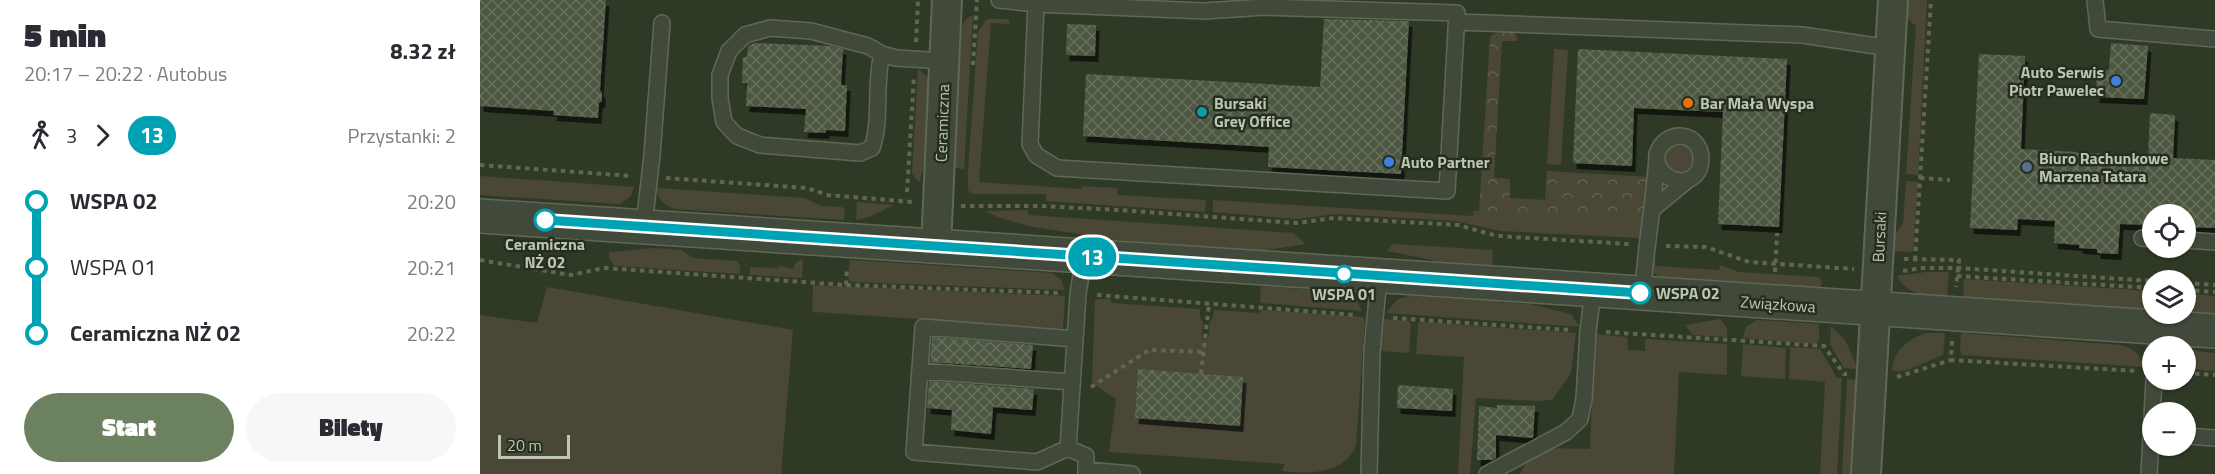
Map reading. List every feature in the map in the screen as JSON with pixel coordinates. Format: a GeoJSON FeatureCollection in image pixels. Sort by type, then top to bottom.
{"type":"FeatureCollection","features":[{"type":"Feature","properties":{"kind":"street","name":"Ceramiczna"},"geometry":{"type":"LineString","coordinates":[[936,247],[947,0]]}},
{"type":"Feature","properties":{"kind":"street","name":"Bursaki"},"geometry":{"type":"LineString","coordinates":[[1866,474],[1875,310],[1887,265],[1890,48],[1893,0]]}},
{"type":"Feature","properties":{"kind":"street","name":"Związkowa"},"geometry":{"type":"LineString","coordinates":[[480,216],[1643,293],[1875,310],[2145,336]]}},
{"type":"Feature","properties":{"kind":"street","name":"Związkowa"},"geometry":{"type":"LineString","coordinates":[[2165,336],[2215,331]]}},
{"type":"Feature","properties":{"kind":"lane"},"geometry":{"type":"LineString","coordinates":[[999,0],[1036,4],[1205,10],[1264,7],[1457,13],[1448,191],[1056,168],[1036,155],[1030,144],[1036,4]]}},
{"type":"Feature","properties":{"kind":"lane"},"geometry":{"type":"LineString","coordinates":[[2095,0],[2097,29],[2215,39]]}},
{"type":"Feature","properties":{"kind":"lane"},"geometry":{"type":"LineString","coordinates":[[1457,22],[1802,35],[1890,48]]}},
{"type":"Feature","properties":{"kind":"lane"},"geometry":{"type":"LineString","coordinates":[[644,226],[662,23]]}},
{"type":"Feature","properties":{"kind":"lane"},"geometry":{"type":"LineString","coordinates":[[882,54],[878,67],[876,136],[872,148],[860,153],[760,145],[737,136],[724,122],[720,98],[720,75],[729,51],[745,35],[770,28],[811,31],[868,46],[882,54],[896,58],[944,62]]}},
{"type":"Feature","properties":{"kind":"lane"},"geometry":{"type":"LineString","coordinates":[[1643,293],[1646,245],[1653,208],[1659,148],[1664,142],[1677,136],[1684,136],[1700,150],[1701,164],[1694,176],[1653,208]]}},
{"type":"Feature","properties":{"kind":"lane"},"geometry":{"type":"LineString","coordinates":[[1657,162],[1662,174],[1668,178],[1681,181],[1694,176]]}},
{"type":"Feature","properties":{"kind":"lane"},"geometry":{"type":"LineString","coordinates":[[2196,241],[2215,242]]}},
{"type":"Feature","properties":{"kind":"lane"},"geometry":{"type":"LineString","coordinates":[[1068,448],[1078,294],[1084,256]]}},
{"type":"Feature","properties":{"kind":"lane"},"geometry":{"type":"LineString","coordinates":[[1370,474],[1372,351],[1379,277]]}},
{"type":"Feature","properties":{"kind":"lane"},"geometry":{"type":"LineString","coordinates":[[1487,474],[1566,432],[1580,419],[1584,399],[1593,291]]}},
{"type":"Feature","properties":{"kind":"lane"},"geometry":{"type":"LineString","coordinates":[[1075,339],[923,327],[914,452],[1037,462],[1068,448],[1086,456],[1086,472],[1132,474]]}},
{"type":"Feature","properties":{"kind":"lane"},"geometry":{"type":"LineString","coordinates":[[920,371],[1072,382]]}},
{"type":"Feature","properties":{"kind":"lane"},"geometry":{"type":"LineString","coordinates":[[2196,437],[2215,438]]}},
{"type":"Feature","properties":{"kind":"lane"},"geometry":{"type":"LineString","coordinates":[[2149,474],[2150,456]]}},
{"type":"Feature","properties":{"kind":"path"},"geometry":{"type":"LineString","coordinates":[[907,192],[918,0]]}},
{"type":"Feature","properties":{"kind":"path"},"geometry":{"type":"LineString","coordinates":[[1915,260],[1931,0]]}},
{"type":"Feature","properties":{"kind":"path"},"geometry":{"type":"LineString","coordinates":[[480,165],[807,188],[828,195],[979,208],[1041,206],[1296,223],[1334,218],[1458,225],[1497,236],[1706,247],[1749,262],[1775,264],[1887,265],[1915,260],[1959,260],[1956,293]]}},
{"type":"Feature","properties":{"kind":"path"},"geometry":{"type":"LineString","coordinates":[[1920,178],[1950,180]]}},
{"type":"Feature","properties":{"kind":"path"},"geometry":{"type":"LineString","coordinates":[[1775,272],[1777,233]]}},
{"type":"Feature","properties":{"kind":"path"},"geometry":{"type":"LineString","coordinates":[[480,260],[571,275],[604,268],[846,285],[1078,294],[1377,317],[1824,346],[1844,374],[1897,377],[1950,360],[2142,375]]}},
{"type":"Feature","properties":{"kind":"path"},"geometry":{"type":"LineString","coordinates":[[846,285],[848,263]]}},
{"type":"Feature","properties":{"kind":"path"},"geometry":{"type":"LineString","coordinates":[[1887,265],[1899,272],[1922,268],[1958,268],[2142,280]]}},
{"type":"Feature","properties":{"kind":"path"},"geometry":{"type":"LineString","coordinates":[[1957,276],[2142,287]]}},
{"type":"Feature","properties":{"kind":"path"},"geometry":{"type":"LineString","coordinates":[[2196,284],[2215,285]]}},
{"type":"Feature","properties":{"kind":"path"},"geometry":{"type":"LineString","coordinates":[[2196,291],[2215,292]]}},
{"type":"Feature","properties":{"kind":"path"},"geometry":{"type":"LineString","coordinates":[[1202,374],[1209,304]]}},
{"type":"Feature","properties":{"kind":"path"},"geometry":{"type":"LineString","coordinates":[[1950,360],[1953,336]]}},
{"type":"Feature","properties":{"kind":"path"},"geometry":{"type":"LineString","coordinates":[[1071,399],[1149,350],[1203,352]]}},
{"type":"Feature","properties":{"kind":"path"},"geometry":{"type":"LineString","coordinates":[[2196,374],[2215,375]]}},
{"type":"Feature","properties":{"kind":"green space"},"geometry":{"type":"Polygon","coordinates":[[[1905,0],[1927,0],[1918,175],[1906,174],[1916,26],[1906,17],[1905,0]]]}},
{"type":"Feature","properties":{"kind":"green space"},"geometry":{"type":"Polygon","coordinates":[[[973,15],[964,169],[955,168],[961,29],[966,19],[973,15]]]}},
{"type":"Feature","properties":{"kind":"green space"},"geometry":{"type":"Polygon","coordinates":[[[987,19],[1009,19],[1009,24],[991,23],[979,182],[1081,189],[1082,186],[1118,188],[1117,195],[1206,200],[1205,212],[1046,201],[1046,194],[972,194],[968,190],[968,170],[978,32],[987,19]]]}},
{"type":"Feature","properties":{"kind":"green space"},"geometry":{"type":"Polygon","coordinates":[[[1501,30],[1515,33],[1518,41],[1502,41],[1494,178],[1510,179],[1510,198],[1545,200],[1547,171],[1650,177],[1642,221],[1479,212],[1490,37],[1501,30]]]}},
{"type":"Feature","properties":{"kind":"green space"},"geometry":{"type":"Polygon","coordinates":[[[1554,49],[1568,50],[1561,165],[1547,164],[1554,49]]]}},
{"type":"Feature","properties":{"kind":"green space"},"geometry":{"type":"Polygon","coordinates":[[[918,69],[928,77],[930,82],[926,158],[919,183],[912,173],[918,69]]]}},
{"type":"Feature","properties":{"kind":"green space"},"geometry":{"type":"Polygon","coordinates":[[[1679,145],[1689,149],[1693,159],[1689,169],[1679,173],[1669,169],[1665,159],[1669,149],[1679,145]]]}},
{"type":"Feature","properties":{"kind":"green space"},"geometry":{"type":"Polygon","coordinates":[[[480,176],[634,187],[631,196],[620,204],[480,195],[480,176]]]}},
{"type":"Feature","properties":{"kind":"green space"},"geometry":{"type":"Polygon","coordinates":[[[1906,181],[1918,182],[1913,252],[1893,251],[1891,241],[1903,223],[1906,181]]]}},
{"type":"Feature","properties":{"kind":"green space"},"geometry":{"type":"Polygon","coordinates":[[[656,188],[804,198],[822,206],[842,207],[845,210],[844,220],[675,209],[662,202],[656,188]]]}},
{"type":"Feature","properties":{"kind":"green space"},"geometry":{"type":"Polygon","coordinates":[[[1213,200],[1473,216],[1474,211],[1642,221],[1639,238],[1501,231],[1455,221],[1337,214],[1297,219],[1213,212],[1213,200]]]}},
{"type":"Feature","properties":{"kind":"green space"},"geometry":{"type":"Polygon","coordinates":[[[857,202],[894,205],[869,217],[856,220],[857,202]]]}},
{"type":"Feature","properties":{"kind":"green space"},"geometry":{"type":"Polygon","coordinates":[[[1028,210],[1028,215],[1293,233],[1306,244],[1253,252],[1117,240],[1034,227],[1000,218],[985,211],[1028,210]]]}},
{"type":"Feature","properties":{"kind":"green space"},"geometry":{"type":"Polygon","coordinates":[[[1393,244],[1493,250],[1492,268],[1457,265],[1387,251],[1393,244]]]}},
{"type":"Feature","properties":{"kind":"green space"},"geometry":{"type":"Polygon","coordinates":[[[655,248],[682,250],[692,258],[738,261],[740,274],[615,266],[609,259],[609,252],[655,248]]]}},
{"type":"Feature","properties":{"kind":"green space"},"geometry":{"type":"Polygon","coordinates":[[[801,259],[803,261],[802,278],[750,275],[750,267],[778,268],[779,266],[794,269],[794,265],[801,259]]]}},
{"type":"Feature","properties":{"kind":"green space"},"geometry":{"type":"Polygon","coordinates":[[[850,260],[1052,273],[1061,280],[1065,290],[851,282],[848,278],[850,260]]]}},
{"type":"Feature","properties":{"kind":"green space"},"geometry":{"type":"Polygon","coordinates":[[[1650,261],[1655,261],[1655,266],[1719,270],[1720,265],[1739,272],[1818,277],[1822,280],[1821,287],[1818,289],[1663,279],[1654,273],[1650,261]]]}},
{"type":"Feature","properties":{"kind":"green space"},"geometry":{"type":"Polygon","coordinates":[[[1949,272],[1947,297],[1918,294],[1906,288],[1897,276],[1949,272]]]}},
{"type":"Feature","properties":{"kind":"green space"},"geometry":{"type":"Polygon","coordinates":[[[1964,279],[2142,290],[2142,310],[1963,298],[1964,279]]]}},
{"type":"Feature","properties":{"kind":"green space"},"geometry":{"type":"Polygon","coordinates":[[[813,285],[1065,296],[1063,329],[816,312],[812,311],[813,285]]]}},
{"type":"Feature","properties":{"kind":"green space"},"geometry":{"type":"Polygon","coordinates":[[[1261,286],[1342,292],[1356,299],[1362,311],[1260,303],[1261,286]]]}},
{"type":"Feature","properties":{"kind":"green space"},"geometry":{"type":"Polygon","coordinates":[[[547,287],[793,330],[781,474],[480,474],[480,315],[537,323],[547,287]]]}},
{"type":"Feature","properties":{"kind":"green space"},"geometry":{"type":"Polygon","coordinates":[[[2196,294],[2215,296],[2215,313],[2196,313],[2196,294]]]}},
{"type":"Feature","properties":{"kind":"green space"},"geometry":{"type":"Polygon","coordinates":[[[1408,296],[1499,301],[1502,304],[1503,302],[1530,304],[1571,314],[1580,327],[1386,313],[1397,300],[1408,296]]]}},
{"type":"Feature","properties":{"kind":"green space"},"geometry":{"type":"Polygon","coordinates":[[[1095,299],[1110,299],[1112,303],[1200,309],[1203,323],[1202,339],[1208,339],[1214,310],[1258,313],[1262,310],[1363,317],[1365,320],[1356,445],[1351,455],[1336,467],[1305,472],[1282,471],[1285,464],[1109,452],[1116,399],[1092,383],[1095,299]]]}},
{"type":"Feature","properties":{"kind":"green space"},"geometry":{"type":"Polygon","coordinates":[[[1384,319],[1409,321],[1411,325],[1409,353],[1381,351],[1384,319]]]}},
{"type":"Feature","properties":{"kind":"green space"},"geometry":{"type":"Polygon","coordinates":[[[1720,319],[1727,328],[1727,337],[1693,335],[1685,325],[1720,319]]]}},
{"type":"Feature","properties":{"kind":"green space"},"geometry":{"type":"Polygon","coordinates":[[[1757,320],[1819,324],[1819,340],[1815,344],[1743,338],[1746,327],[1757,320]]]}},
{"type":"Feature","properties":{"kind":"green space"},"geometry":{"type":"Polygon","coordinates":[[[1418,323],[1576,333],[1571,373],[1552,400],[1476,398],[1470,474],[1458,474],[1464,357],[1416,354],[1418,323]]]}},
{"type":"Feature","properties":{"kind":"green space"},"geometry":{"type":"Polygon","coordinates":[[[1831,326],[1845,340],[1858,369],[1844,368],[1830,344],[1831,326]]]}},
{"type":"Feature","properties":{"kind":"green space"},"geometry":{"type":"Polygon","coordinates":[[[1927,333],[1945,333],[1943,355],[1905,371],[1892,371],[1895,357],[1903,346],[1927,333]]]}},
{"type":"Feature","properties":{"kind":"green space"},"geometry":{"type":"Polygon","coordinates":[[[1961,333],[2120,345],[2135,352],[2140,358],[2142,367],[1963,355],[1960,352],[1961,333]]]}},
{"type":"Feature","properties":{"kind":"green space"},"geometry":{"type":"Polygon","coordinates":[[[1595,334],[1627,337],[1628,350],[1645,351],[1645,339],[1727,344],[1727,375],[1679,372],[1674,474],[1520,474],[1527,460],[1550,448],[1590,449],[1595,334]]]}},
{"type":"Feature","properties":{"kind":"green space"},"geometry":{"type":"Polygon","coordinates":[[[1743,344],[1786,348],[1785,379],[1741,376],[1743,344]]]}},
{"type":"Feature","properties":{"kind":"green space"},"geometry":{"type":"Polygon","coordinates":[[[1790,347],[1820,349],[1837,378],[1842,378],[1837,474],[1820,474],[1825,382],[1789,379],[1790,347]]]}},
{"type":"Feature","properties":{"kind":"green space"},"geometry":{"type":"Polygon","coordinates":[[[2196,351],[2215,353],[2215,371],[2196,370],[2196,351]]]}},
{"type":"Feature","properties":{"kind":"green space"},"geometry":{"type":"Polygon","coordinates":[[[1847,379],[1856,380],[1851,474],[1842,474],[1847,379]]]}},
{"type":"Feature","properties":{"kind":"building"},"geometry":{"type":"Polygon","coordinates":[[[480,0],[606,0],[600,90],[602,101],[599,103],[598,118],[553,115],[554,111],[480,106],[480,0]]]}},
{"type":"Feature","properties":{"kind":"building"},"geometry":{"type":"Polygon","coordinates":[[[1324,19],[1409,21],[1401,174],[1268,167],[1269,147],[1083,136],[1086,74],[1320,87],[1324,19]]]}},
{"type":"Feature","properties":{"kind":"building"},"geometry":{"type":"Polygon","coordinates":[[[1067,24],[1096,25],[1095,56],[1066,55],[1067,24]]]}},
{"type":"Feature","properties":{"kind":"building"},"geometry":{"type":"Polygon","coordinates":[[[754,43],[830,46],[843,49],[841,85],[847,85],[845,131],[804,132],[806,109],[746,106],[747,83],[742,83],[743,57],[747,57],[748,46],[754,43]]]}},
{"type":"Feature","properties":{"kind":"building"},"geometry":{"type":"Polygon","coordinates":[[[2111,43],[2148,46],[2144,99],[2096,97],[2097,69],[2109,70],[2111,43]]]}},
{"type":"Feature","properties":{"kind":"building"},"geometry":{"type":"Polygon","coordinates":[[[1578,49],[1787,59],[1779,227],[1718,224],[1723,112],[1634,108],[1632,166],[1573,163],[1578,49]]]}},
{"type":"Feature","properties":{"kind":"building"},"geometry":{"type":"Polygon","coordinates":[[[1979,54],[2025,56],[2021,149],[2148,156],[2150,113],[2175,115],[2173,158],[2215,160],[2215,228],[2196,227],[2196,204],[2142,204],[2142,225],[2120,224],[2118,254],[2097,253],[2097,249],[2054,243],[2055,221],[2018,219],[2017,230],[1970,228],[1979,54]]]}},
{"type":"Feature","properties":{"kind":"building"},"geometry":{"type":"Polygon","coordinates":[[[932,337],[1033,345],[1031,369],[930,362],[932,337]]]}},
{"type":"Feature","properties":{"kind":"building"},"geometry":{"type":"Polygon","coordinates":[[[1138,369],[1243,377],[1240,426],[1135,418],[1138,369]]]}},
{"type":"Feature","properties":{"kind":"building"},"geometry":{"type":"Polygon","coordinates":[[[929,381],[1034,389],[1032,410],[993,407],[991,434],[951,430],[952,410],[927,408],[929,381]]]}},
{"type":"Feature","properties":{"kind":"building"},"geometry":{"type":"Polygon","coordinates":[[[1398,385],[1453,389],[1452,411],[1397,408],[1398,385]]]}},
{"type":"Feature","properties":{"kind":"building"},"geometry":{"type":"Polygon","coordinates":[[[1497,405],[1535,406],[1533,438],[1496,435],[1496,458],[1477,460],[1479,406],[1497,408],[1497,405]]]}},
{"type":"Feature","properties":{"kind":"bus line","name":"13"},"geometry":{"type":"LineString","coordinates":[[545,220],[1640,293]]}},
{"type":"Feature","properties":{"kind":"place","name":"Auto Serwis Piotr Pawelec"},"geometry":{"type":"Point","coordinates":[2116,81]}},
{"type":"Feature","properties":{"kind":"place","name":"Bar Mała Wyspa"},"geometry":{"type":"Point","coordinates":[1688,103]}},
{"type":"Feature","properties":{"kind":"place","name":"Bursaki Grey Office"},"geometry":{"type":"Point","coordinates":[1202,112]}},
{"type":"Feature","properties":{"kind":"place","name":"Auto Partner"},"geometry":{"type":"Point","coordinates":[1389,162]}},
{"type":"Feature","properties":{"kind":"place","name":"Biuro Rachunkowe Marzena Tatara"},"geometry":{"type":"Point","coordinates":[2027,167]}},
{"type":"Feature","properties":{"kind":"place","name":"Ceramiczna NŻ 02"},"geometry":{"type":"Point","coordinates":[545,220]}},
{"type":"Feature","properties":{"kind":"place","name":"WSPA 01"},"geometry":{"type":"Point","coordinates":[1344,274]}},
{"type":"Feature","properties":{"kind":"place","name":"WSPA 02"},"geometry":{"type":"Point","coordinates":[1640,293]}}]}
